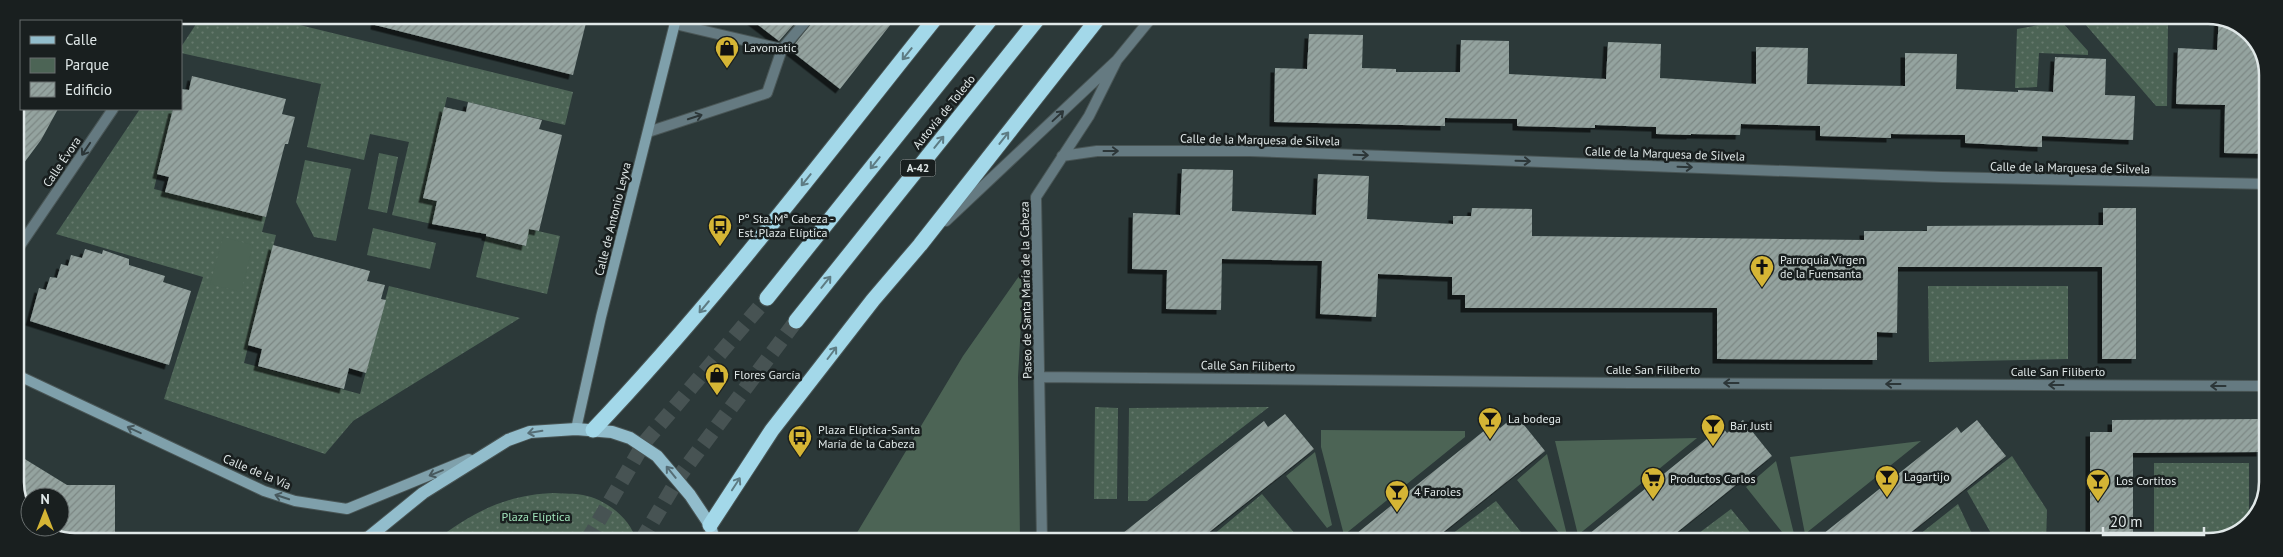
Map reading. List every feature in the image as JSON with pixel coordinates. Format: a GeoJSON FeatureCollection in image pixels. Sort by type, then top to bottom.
{"type":"FeatureCollection","features":[{"type":"Feature","properties":{"kind":"highway"},"geometry":{"type":"LineString","coordinates":[[593,430],[644,377],[707,303],[932,24]]}},
{"type":"Feature","properties":{"kind":"highway","name":"Autovía de Toledo"},"geometry":{"type":"LineString","coordinates":[[767,298],[986,24]]}},
{"type":"Feature","properties":{"kind":"highway","name":"Autovía de Toledo"},"geometry":{"type":"LineString","coordinates":[[796,320],[1034,24]]}},
{"type":"Feature","properties":{"kind":"highway"},"geometry":{"type":"LineString","coordinates":[[710,525],[772,430],[873,300],[920,245],[1094,24]]}},
{"type":"Feature","properties":{"kind":"main road","name":"Calle de Antonio Leyva"},"geometry":{"type":"LineString","coordinates":[[576,428],[601,317],[675,24]]}},
{"type":"Feature","properties":{"kind":"main road","name":"Calle de la Vía"},"geometry":{"type":"LineString","coordinates":[[24,378],[264,491],[294,501],[347,509],[498,448]]}},
{"type":"Feature","properties":{"kind":"main road"},"geometry":{"type":"LineString","coordinates":[[374,533],[423,493],[508,440],[530,432],[576,428],[612,432],[630,438],[657,456],[690,496],[710,525],[712,533]]}},
{"type":"Feature","properties":{"kind":"street"},"geometry":{"type":"LineString","coordinates":[[694,24],[782,49]]}},
{"type":"Feature","properties":{"kind":"street"},"geometry":{"type":"LineString","coordinates":[[648,132],[767,93],[782,49],[803,24]]}},
{"type":"Feature","properties":{"kind":"street","name":"Paseo de Santa María de la Cabeza"},"geometry":{"type":"LineString","coordinates":[[920,245],[1117,60],[1146,24]]}},
{"type":"Feature","properties":{"kind":"street","name":"Paseo de Santa María de la Cabeza"},"geometry":{"type":"LineString","coordinates":[[1042,533],[1036,197],[1089,116],[1117,60]]}},
{"type":"Feature","properties":{"kind":"street","name":"Calle Évora"},"geometry":{"type":"LineString","coordinates":[[24,240],[112,110]]}},
{"type":"Feature","properties":{"kind":"street","name":"Calle de la Marquesa de Silvela"},"geometry":{"type":"LineString","coordinates":[[1062,156],[1097,151],[1250,151],[1942,177],[2259,184]]}},
{"type":"Feature","properties":{"kind":"street","name":"Calle San Filiberto"},"geometry":{"type":"LineString","coordinates":[[1040,377],[1629,383],[2259,386]]}},
{"type":"Feature","properties":{"kind":"green space"},"geometry":{"type":"Polygon","coordinates":[[[196,24],[296,24],[573,92],[565,125],[447,97],[423,198],[437,201],[432,224],[392,215],[409,142],[370,134],[364,160],[307,147],[321,84],[182,53],[182,45],[196,24]]]}},
{"type":"Feature","properties":{"kind":"green space"},"geometry":{"type":"Polygon","coordinates":[[[2044,24],[2064,24],[2088,51],[2088,55],[2039,53],[2037,87],[2015,88],[2017,29],[2044,24]]]}},
{"type":"Feature","properties":{"kind":"green space"},"geometry":{"type":"Polygon","coordinates":[[[2085,24],[2168,24],[2167,106],[2156,106],[2085,24]]]}},
{"type":"Feature","properties":{"kind":"green space"},"geometry":{"type":"Polygon","coordinates":[[[139,110],[173,110],[154,189],[266,217],[262,232],[276,235],[244,363],[360,394],[389,286],[520,318],[353,421],[325,454],[164,399],[203,277],[56,234],[139,110]]]}},
{"type":"Feature","properties":{"kind":"green space"},"geometry":{"type":"Polygon","coordinates":[[[379,153],[398,157],[387,213],[368,209],[379,153]]]}},
{"type":"Feature","properties":{"kind":"green space"},"geometry":{"type":"Polygon","coordinates":[[[305,160],[351,169],[336,241],[314,237],[296,202],[305,160]]]}},
{"type":"Feature","properties":{"kind":"green space"},"geometry":{"type":"Polygon","coordinates":[[[373,228],[436,243],[430,269],[367,255],[373,228]]]}},
{"type":"Feature","properties":{"kind":"green space"},"geometry":{"type":"Polygon","coordinates":[[[529,229],[560,236],[547,294],[476,277],[486,236],[525,246],[529,229]]]}},
{"type":"Feature","properties":{"kind":"green space"},"geometry":{"type":"Polygon","coordinates":[[[223,237],[253,245],[241,292],[210,284],[223,237]]]}},
{"type":"Feature","properties":{"kind":"green space"},"geometry":{"type":"Polygon","coordinates":[[[1024,269],[1018,377],[1020,533],[857,533],[963,356],[1024,269]]]}},
{"type":"Feature","properties":{"kind":"green space"},"geometry":{"type":"Polygon","coordinates":[[[1928,286],[2068,286],[2068,359],[1929,362],[1928,286]]]}},
{"type":"Feature","properties":{"kind":"green space"},"geometry":{"type":"Polygon","coordinates":[[[1095,407],[1118,408],[1117,499],[1094,499],[1095,407]]]}},
{"type":"Feature","properties":{"kind":"green space"},"geometry":{"type":"Polygon","coordinates":[[[1269,407],[1147,501],[1128,501],[1129,408],[1269,407]]]}},
{"type":"Feature","properties":{"kind":"green space"},"geometry":{"type":"Polygon","coordinates":[[[1321,430],[1465,431],[1465,437],[1346,533],[1343,533],[1321,447],[1321,430]]]}},
{"type":"Feature","properties":{"kind":"green space"},"geometry":{"type":"Polygon","coordinates":[[[1697,438],[1580,533],[1578,533],[1555,441],[1697,438]]]}},
{"type":"Feature","properties":{"kind":"green space"},"geometry":{"type":"Polygon","coordinates":[[[1921,441],[1806,533],[1790,457],[1921,441]]]}},
{"type":"Feature","properties":{"kind":"green space"},"geometry":{"type":"Polygon","coordinates":[[[1315,452],[1332,525],[1327,528],[1286,476],[1315,452]]]}},
{"type":"Feature","properties":{"kind":"green space"},"geometry":{"type":"Polygon","coordinates":[[[1547,454],[1567,533],[1559,533],[1517,480],[1547,454]]]}},
{"type":"Feature","properties":{"kind":"green space"},"geometry":{"type":"Polygon","coordinates":[[[2012,456],[2047,510],[2046,533],[1991,533],[1967,491],[2012,456]]]}},
{"type":"Feature","properties":{"kind":"green space"},"geometry":{"type":"Polygon","coordinates":[[[1776,461],[1794,533],[1783,533],[1746,487],[1776,461]]]}},
{"type":"Feature","properties":{"kind":"green space"},"geometry":{"type":"Polygon","coordinates":[[[2154,463],[2249,463],[2249,513],[2239,523],[2225,531],[2215,533],[2154,533],[2154,463]]]}},
{"type":"Feature","properties":{"kind":"green space","name":"Plaza Elíptica"},"geometry":{"type":"Polygon","coordinates":[[[538,494],[576,494],[591,497],[608,505],[623,517],[633,533],[446,533],[463,521],[491,506],[538,494]]]}},
{"type":"Feature","properties":{"kind":"green space"},"geometry":{"type":"Polygon","coordinates":[[[1262,494],[1294,533],[1215,533],[1262,494]]]}},
{"type":"Feature","properties":{"kind":"green space"},"geometry":{"type":"Polygon","coordinates":[[[1496,501],[1522,533],[1453,533],[1496,501]]]}},
{"type":"Feature","properties":{"kind":"green space"},"geometry":{"type":"Polygon","coordinates":[[[1958,504],[1972,533],[1921,533],[1958,504]]]}},
{"type":"Feature","properties":{"kind":"green space"},"geometry":{"type":"Polygon","coordinates":[[[1731,509],[1751,533],[1699,533],[1731,509]]]}},
{"type":"Feature","properties":{"kind":"building"},"geometry":{"type":"Polygon","coordinates":[[[375,24],[586,24],[573,75],[375,24]]]}},
{"type":"Feature","properties":{"kind":"building"},"geometry":{"type":"Polygon","coordinates":[[[757,24],[794,24],[779,41],[757,24]]]}},
{"type":"Feature","properties":{"kind":"building"},"geometry":{"type":"Polygon","coordinates":[[[811,24],[891,24],[840,89],[790,50],[811,24]]]}},
{"type":"Feature","properties":{"kind":"building"},"geometry":{"type":"Polygon","coordinates":[[[2218,25],[2225,26],[2247,41],[2258,62],[2259,154],[2224,153],[2225,105],[2176,104],[2178,48],[2217,50],[2218,25]]]}},
{"type":"Feature","properties":{"kind":"building"},"geometry":{"type":"Polygon","coordinates":[[[1309,34],[1363,35],[1362,68],[1396,69],[1396,72],[1460,72],[1461,40],[1509,41],[1509,74],[1606,79],[1608,42],[1661,44],[1660,78],[1756,84],[1756,47],[1808,48],[1807,84],[1905,86],[1905,53],[1957,54],[1956,89],[2018,92],[2018,90],[2053,92],[2055,57],[2106,59],[2105,95],[2135,96],[2133,140],[2042,136],[2042,147],[1965,143],[1965,135],[1891,134],[1891,138],[1820,136],[1820,126],[1741,124],[1740,135],[1691,135],[1656,134],[1656,127],[1595,125],[1595,128],[1517,126],[1517,119],[1445,118],[1445,126],[1274,122],[1275,68],[1307,69],[1309,34]]]}},
{"type":"Feature","properties":{"kind":"building"},"geometry":{"type":"Polygon","coordinates":[[[192,76],[286,99],[282,114],[295,117],[288,144],[285,144],[266,217],[165,192],[169,177],[157,174],[173,110],[182,110],[182,89],[189,90],[192,76]]]}},
{"type":"Feature","properties":{"kind":"building"},"geometry":{"type":"Polygon","coordinates":[[[468,102],[542,120],[539,129],[562,135],[539,231],[529,229],[526,246],[486,236],[486,234],[432,224],[437,201],[423,198],[444,107],[466,112],[468,102]]]}},
{"type":"Feature","properties":{"kind":"building"},"geometry":{"type":"Polygon","coordinates":[[[24,110],[57,110],[41,140],[24,163],[24,110]]]}},
{"type":"Feature","properties":{"kind":"building"},"geometry":{"type":"Polygon","coordinates":[[[1182,169],[1233,170],[1232,211],[1316,215],[1318,174],[1369,176],[1367,219],[1453,224],[1453,216],[1471,216],[1472,208],[1532,209],[1532,236],[1864,240],[1864,231],[1927,231],[1927,226],[2103,225],[2103,208],[2136,208],[2136,359],[2102,359],[2102,267],[1898,267],[1897,333],[1877,332],[1877,360],[1717,359],[1717,308],[1465,308],[1465,295],[1452,295],[1452,277],[1378,274],[1376,317],[1320,314],[1322,261],[1222,259],[1221,310],[1166,309],[1167,270],[1132,269],[1133,213],[1180,215],[1182,169]]]}},
{"type":"Feature","properties":{"kind":"building"},"geometry":{"type":"Polygon","coordinates":[[[273,245],[370,271],[367,281],[385,285],[381,299],[386,300],[366,373],[349,368],[344,389],[258,366],[262,349],[248,345],[273,245]]]}},
{"type":"Feature","properties":{"kind":"building"},"geometry":{"type":"Polygon","coordinates":[[[85,249],[102,254],[103,250],[129,259],[129,265],[165,276],[163,282],[191,291],[169,365],[30,321],[39,288],[46,290],[50,277],[57,278],[61,264],[68,266],[71,255],[82,258],[85,249]]]}},
{"type":"Feature","properties":{"kind":"building"},"geometry":{"type":"Polygon","coordinates":[[[1285,414],[1314,449],[1208,533],[1123,533],[1264,421],[1268,427],[1285,414]]]}},
{"type":"Feature","properties":{"kind":"building"},"geometry":{"type":"Polygon","coordinates":[[[1516,415],[1545,451],[1442,533],[1357,533],[1495,422],[1500,428],[1516,415]]]}},
{"type":"Feature","properties":{"kind":"building"},"geometry":{"type":"Polygon","coordinates":[[[2259,419],[2259,452],[2133,453],[2133,533],[2090,533],[2090,432],[2112,432],[2112,420],[2259,419]]]}},
{"type":"Feature","properties":{"kind":"building"},"geometry":{"type":"Polygon","coordinates":[[[1743,420],[1772,456],[1676,533],[1590,533],[1722,427],[1727,433],[1743,420]]]}},
{"type":"Feature","properties":{"kind":"building"},"geometry":{"type":"Polygon","coordinates":[[[1977,420],[2006,456],[1910,533],[1824,533],[1957,427],[1961,433],[1977,420]]]}},
{"type":"Feature","properties":{"kind":"building"},"geometry":{"type":"Polygon","coordinates":[[[24,459],[67,485],[115,485],[115,532],[70,532],[70,487],[24,487],[24,459]]]}},
{"type":"Feature","properties":{"kind":"tunnel"},"geometry":{"type":"LineString","coordinates":[[592,533],[644,443],[767,298]]}},
{"type":"Feature","properties":{"kind":"tunnel"},"geometry":{"type":"LineString","coordinates":[[646,533],[681,474],[796,321]]}},
{"type":"Feature","properties":{"kind":"place","name":"Lavomatic"},"geometry":{"type":"Point","coordinates":[727,69]}},
{"type":"Feature","properties":{"kind":"place","name":"Pº Sta. Mª Cabeza - Est. Plaza Elíptica"},"geometry":{"type":"Point","coordinates":[720,247]}},
{"type":"Feature","properties":{"kind":"place","name":"Parroquia Virgen de la Fuensanta"},"geometry":{"type":"Point","coordinates":[1762,288]}},
{"type":"Feature","properties":{"kind":"place","name":"Flores García"},"geometry":{"type":"Point","coordinates":[717,396]}},
{"type":"Feature","properties":{"kind":"place","name":"La bodega"},"geometry":{"type":"Point","coordinates":[1490,440]}},
{"type":"Feature","properties":{"kind":"place","name":"Bar Justi"},"geometry":{"type":"Point","coordinates":[1713,447]}},
{"type":"Feature","properties":{"kind":"place","name":"Plaza Elíptica-Santa María de la Cabeza"},"geometry":{"type":"Point","coordinates":[800,458]}},
{"type":"Feature","properties":{"kind":"place","name":"Lagartijo"},"geometry":{"type":"Point","coordinates":[1887,498]}},
{"type":"Feature","properties":{"kind":"place","name":"Productos Carlos"},"geometry":{"type":"Point","coordinates":[1653,500]}},
{"type":"Feature","properties":{"kind":"place","name":"Los Cortitos"},"geometry":{"type":"Point","coordinates":[2098,502]}},
{"type":"Feature","properties":{"kind":"place","name":"4 Faroles"},"geometry":{"type":"Point","coordinates":[1397,513]}}]}
